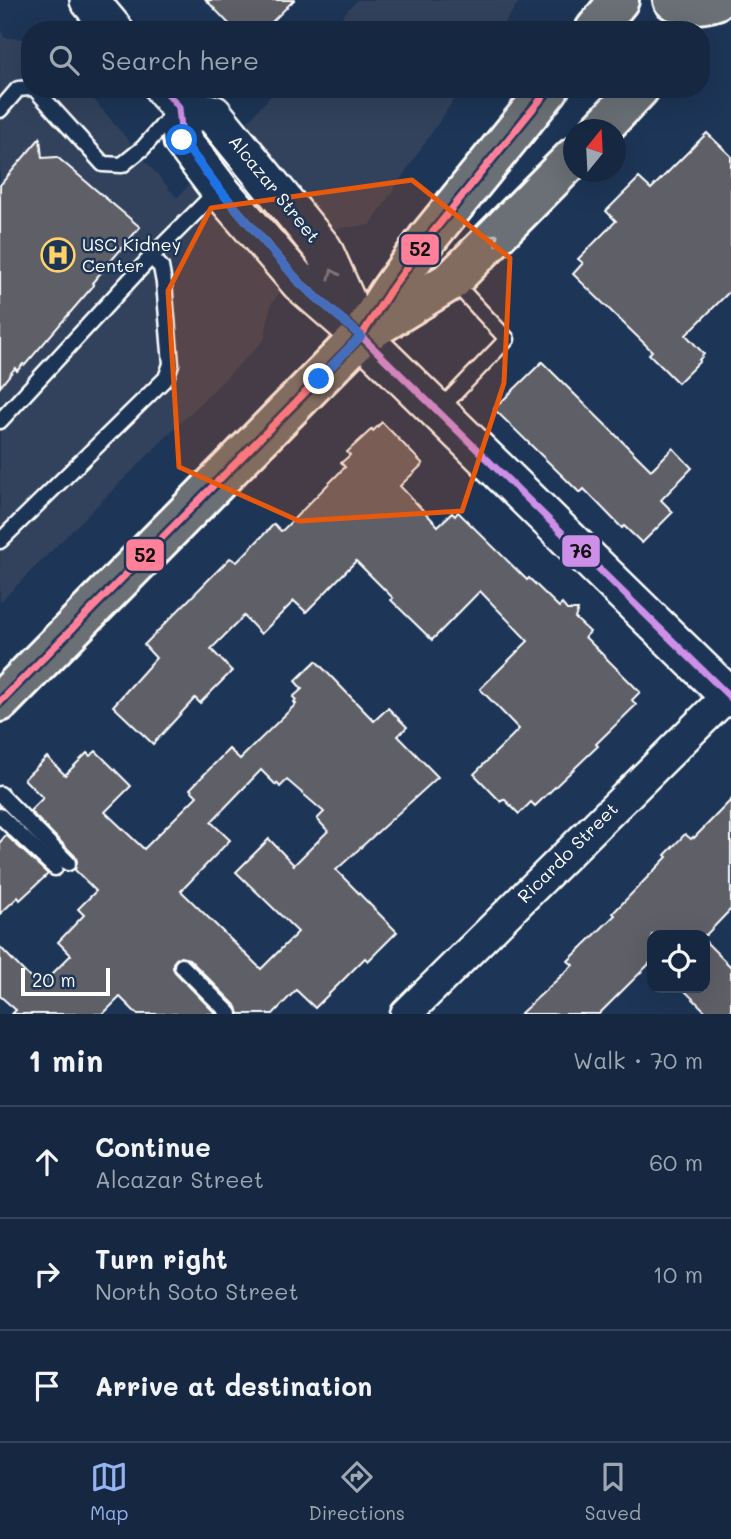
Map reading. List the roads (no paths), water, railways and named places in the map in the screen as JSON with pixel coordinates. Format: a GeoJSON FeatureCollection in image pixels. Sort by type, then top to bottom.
{"type":"FeatureCollection","features":[{"type":"Feature","properties":{"kind":"main road"},"geometry":{"type":"LineString","coordinates":[[603,21],[619,0]]}},
{"type":"Feature","properties":{"kind":"main road"},"geometry":{"type":"LineString","coordinates":[[673,0],[704,4],[716,0]]}},
{"type":"Feature","properties":{"kind":"main road"},"geometry":{"type":"LineString","coordinates":[[706,21],[726,0]]}},
{"type":"Feature","properties":{"kind":"main road"},"geometry":{"type":"LineString","coordinates":[[0,702],[361,336],[428,238],[542,98]]}},
{"type":"Feature","properties":{"kind":"main road"},"geometry":{"type":"LineString","coordinates":[[610,119],[630,98]]}},
{"type":"Feature","properties":{"kind":"main road"},"geometry":{"type":"LineString","coordinates":[[361,336],[452,279],[563,167]]}},
{"type":"Feature","properties":{"kind":"street"},"geometry":{"type":"LineString","coordinates":[[89,0],[106,21]]}},
{"type":"Feature","properties":{"kind":"street","name":"Alcazar Street"},"geometry":{"type":"LineString","coordinates":[[172,98],[182,140],[219,189],[300,283],[361,336],[730,695]]}},
{"type":"Feature","properties":{"kind":"street","name":"Alcazar Street"},"geometry":{"type":"LineString","coordinates":[[172,98],[213,114],[323,250],[361,336]]}},
{"type":"Feature","properties":{"kind":"street","name":"Ricardo Street"},"geometry":{"type":"LineString","coordinates":[[405,1014],[730,695]]}},
{"type":"Feature","properties":{"kind":"lane"},"geometry":{"type":"LineString","coordinates":[[0,110],[21,89]]}},
{"type":"Feature","properties":{"kind":"lane"},"geometry":{"type":"LineString","coordinates":[[41,98],[103,164],[122,164],[143,148],[172,98]]}},
{"type":"Feature","properties":{"kind":"lane"},"geometry":{"type":"LineString","coordinates":[[0,421],[151,257],[219,189]]}},
{"type":"Feature","properties":{"kind":"lane"},"geometry":{"type":"LineString","coordinates":[[0,541],[166,378],[171,365],[164,283],[161,267],[151,257]]}},
{"type":"Feature","properties":{"kind":"lane"},"geometry":{"type":"LineString","coordinates":[[438,411],[507,339],[452,279]]}},
{"type":"Feature","properties":{"kind":"lane"},"geometry":{"type":"LineString","coordinates":[[0,794],[62,865],[0,816]]}},
{"type":"Feature","properties":{"kind":"lane"},"geometry":{"type":"LineString","coordinates":[[182,966],[230,1014]]}},
{"type":"Feature","properties":{"kind":"place","name":"USC Kidney Center"},"geometry":{"type":"Point","coordinates":[58,255]}}]}
